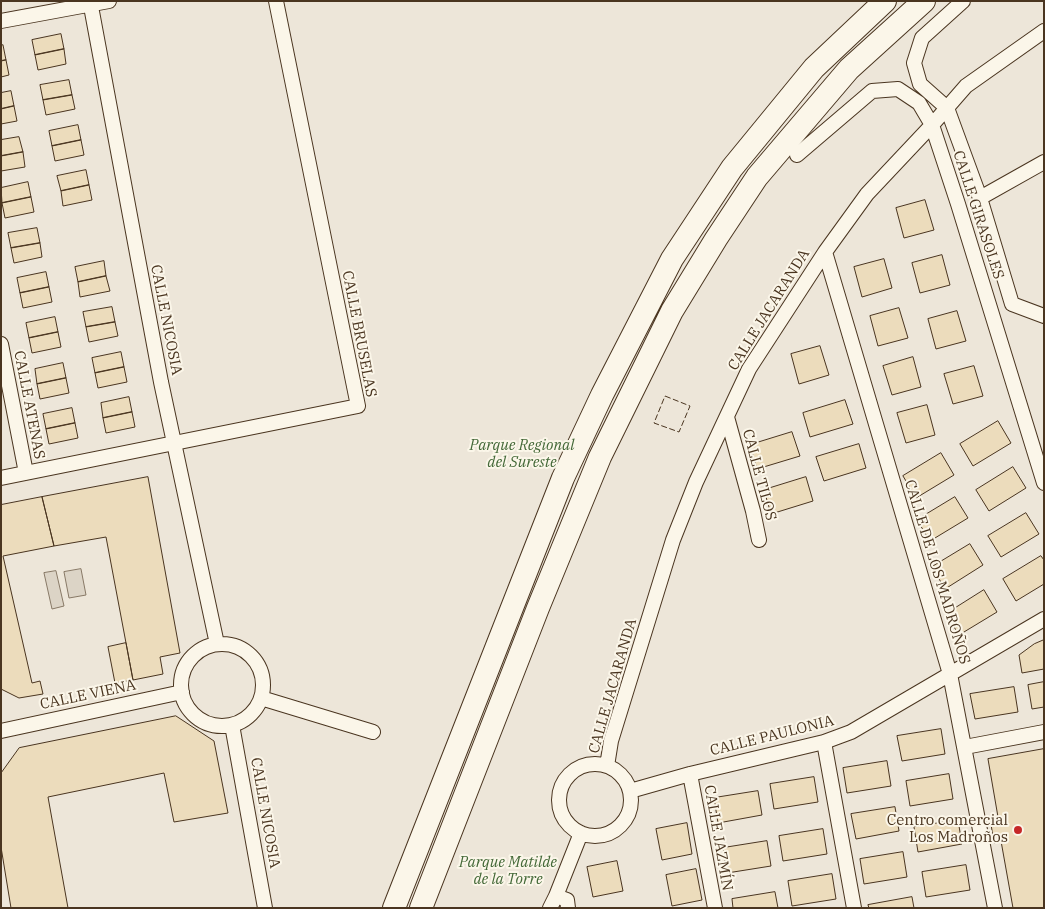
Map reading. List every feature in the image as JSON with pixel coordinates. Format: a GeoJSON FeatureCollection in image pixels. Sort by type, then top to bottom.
{"type":"FeatureCollection","features":[{"type":"Feature","properties":{"kind":"main road"},"geometry":{"type":"LineString","coordinates":[[394,908],[563,478],[602,395],[672,259],[732,168],[808,76],[885,1]]}},
{"type":"Feature","properties":{"kind":"main road"},"geometry":{"type":"LineString","coordinates":[[421,908],[534,617],[600,457],[672,311],[716,239],[757,178],[849,69],[924,1]]}},
{"type":"Feature","properties":{"kind":"street"},"geometry":{"type":"LineString","coordinates":[[1,22],[90,3],[109,1]]}},
{"type":"Feature","properties":{"kind":"street","name":"CALLE BRUSELAS"},"geometry":{"type":"LineString","coordinates":[[1,478],[358,406],[276,1]]}},
{"type":"Feature","properties":{"kind":"street","name":"CALLE GIRASOLES"},"geometry":{"type":"LineString","coordinates":[[963,1],[922,38],[914,63],[920,84],[947,108],[980,198],[1012,304]]}},
{"type":"Feature","properties":{"kind":"street","name":"CALLE NICOSIA"},"geometry":{"type":"LineString","coordinates":[[90,3],[161,382],[217,644]]}},
{"type":"Feature","properties":{"kind":"street","name":"CALLE JACARANDA"},"geometry":{"type":"LineString","coordinates":[[607,766],[611,741],[673,540],[696,482],[749,369],[825,252],[867,194],[966,86],[1044,30]]}},
{"type":"Feature","properties":{"kind":"street","name":"CALLE GIRASOLES"},"geometry":{"type":"LineString","coordinates":[[797,155],[872,91],[898,89],[919,103],[932,125],[992,311],[1032,450],[1044,483]]}},
{"type":"Feature","properties":{"kind":"street"},"geometry":{"type":"LineString","coordinates":[[980,198],[1044,162]]}},
{"type":"Feature","properties":{"kind":"street","name":"CALLE DE LOS MADROÑOS"},"geometry":{"type":"LineString","coordinates":[[825,252],[950,674],[995,908]]}},
{"type":"Feature","properties":{"kind":"street"},"geometry":{"type":"LineString","coordinates":[[992,311],[1012,304],[1044,316]]}},
{"type":"Feature","properties":{"kind":"street","name":"CALLE ATENAS"},"geometry":{"type":"LineString","coordinates":[[1,344],[26,473]]}},
{"type":"Feature","properties":{"kind":"street","name":"CALLE TILOS"},"geometry":{"type":"LineString","coordinates":[[727,417],[759,540]]}},
{"type":"Feature","properties":{"kind":"street","name":"CALLE PAULONIA"},"geometry":{"type":"LineString","coordinates":[[630,791],[690,774],[824,742],[851,732],[1044,619]]}},
{"type":"Feature","properties":{"kind":"street"},"geometry":{"type":"LineString","coordinates":[[217,644],[235,646],[250,655],[260,670],[263,679],[261,698],[253,712],[247,718],[232,724],[215,725],[199,718],[187,705],[182,692],[182,680],[188,663],[200,650],[217,644]]}},
{"type":"Feature","properties":{"kind":"street","name":"CALLE VIENA"},"geometry":{"type":"LineString","coordinates":[[1,731],[182,692]]}},
{"type":"Feature","properties":{"kind":"street"},"geometry":{"type":"LineString","coordinates":[[261,698],[372,732]]}},
{"type":"Feature","properties":{"kind":"street","name":"CALLE NICOSIA"},"geometry":{"type":"LineString","coordinates":[[232,724],[265,908]]}},
{"type":"Feature","properties":{"kind":"street"},"geometry":{"type":"LineString","coordinates":[[965,747],[1044,732]]}},
{"type":"Feature","properties":{"kind":"street"},"geometry":{"type":"LineString","coordinates":[[824,742],[854,908]]}},
{"type":"Feature","properties":{"kind":"street"},"geometry":{"type":"LineString","coordinates":[[596,763],[617,771],[625,780],[630,791],[630,808],[623,823],[614,831],[603,835],[592,836],[581,833],[564,819],[560,809],[561,787],[566,778],[574,770],[585,765],[596,763]]}},
{"type":"Feature","properties":{"kind":"street","name":"CALLE JAZMÍN"},"geometry":{"type":"LineString","coordinates":[[690,774],[715,908]]}},
{"type":"Feature","properties":{"kind":"street"},"geometry":{"type":"LineString","coordinates":[[553,902],[581,833]]}},
{"type":"Feature","properties":{"kind":"street"},"geometry":{"type":"LineString","coordinates":[[553,902],[567,900],[568,908]]}},
{"type":"Feature","properties":{"kind":"green space","name":"Parque Regional del Sureste"},"geometry":{"type":"Polygon","coordinates":[[[1,1],[1044,1],[1044,908],[1,908],[1,1]]]}},
{"type":"Feature","properties":{"kind":"shaded area"},"geometry":{"type":"Polygon","coordinates":[[[81,569],[86,595],[69,598],[64,572],[81,569]]]}},
{"type":"Feature","properties":{"kind":"shaded area"},"geometry":{"type":"Polygon","coordinates":[[[56,571],[64,606],[52,609],[44,573],[56,571]]]}},
{"type":"Feature","properties":{"kind":"building"},"geometry":{"type":"Polygon","coordinates":[[[61,34],[64,49],[35,55],[32,40],[61,34]]]}},
{"type":"Feature","properties":{"kind":"building"},"geometry":{"type":"Polygon","coordinates":[[[3,45],[6,60],[1,61],[1,46],[3,45]]]}},
{"type":"Feature","properties":{"kind":"building"},"geometry":{"type":"Polygon","coordinates":[[[64,49],[66,64],[38,70],[35,55],[64,49]]]}},
{"type":"Feature","properties":{"kind":"building"},"geometry":{"type":"Polygon","coordinates":[[[6,60],[9,75],[1,77],[1,61],[6,60]]]}},
{"type":"Feature","properties":{"kind":"building"},"geometry":{"type":"Polygon","coordinates":[[[69,80],[72,95],[43,100],[40,85],[69,80]]]}},
{"type":"Feature","properties":{"kind":"building"},"geometry":{"type":"Polygon","coordinates":[[[11,91],[14,106],[1,109],[1,93],[11,91]]]}},
{"type":"Feature","properties":{"kind":"building"},"geometry":{"type":"Polygon","coordinates":[[[72,95],[75,109],[46,115],[43,100],[72,95]]]}},
{"type":"Feature","properties":{"kind":"building"},"geometry":{"type":"Polygon","coordinates":[[[14,106],[17,121],[1,124],[1,109],[14,106]]]}},
{"type":"Feature","properties":{"kind":"building"},"geometry":{"type":"Polygon","coordinates":[[[78,125],[81,140],[52,146],[49,131],[78,125]]]}},
{"type":"Feature","properties":{"kind":"building"},"geometry":{"type":"Polygon","coordinates":[[[19,137],[23,152],[1,156],[1,140],[19,137]]]}},
{"type":"Feature","properties":{"kind":"building"},"geometry":{"type":"Polygon","coordinates":[[[81,140],[84,155],[55,161],[52,146],[81,140]]]}},
{"type":"Feature","properties":{"kind":"building"},"geometry":{"type":"Polygon","coordinates":[[[23,152],[25,167],[1,171],[1,156],[23,152]]]}},
{"type":"Feature","properties":{"kind":"building"},"geometry":{"type":"Polygon","coordinates":[[[86,170],[89,185],[61,191],[57,176],[86,170]]]}},
{"type":"Feature","properties":{"kind":"building"},"geometry":{"type":"Polygon","coordinates":[[[28,182],[31,197],[2,203],[1,188],[28,182]]]}},
{"type":"Feature","properties":{"kind":"building"},"geometry":{"type":"Polygon","coordinates":[[[89,185],[92,200],[63,206],[61,191],[89,185]]]}},
{"type":"Feature","properties":{"kind":"building"},"geometry":{"type":"Polygon","coordinates":[[[31,197],[34,212],[5,218],[2,203],[31,197]]]}},
{"type":"Feature","properties":{"kind":"building"},"geometry":{"type":"Polygon","coordinates":[[[925,200],[934,230],[904,238],[896,208],[925,200]]]}},
{"type":"Feature","properties":{"kind":"building"},"geometry":{"type":"Polygon","coordinates":[[[37,228],[40,243],[11,248],[8,233],[37,228]]]}},
{"type":"Feature","properties":{"kind":"building"},"geometry":{"type":"Polygon","coordinates":[[[40,243],[42,257],[14,263],[11,248],[40,243]]]}},
{"type":"Feature","properties":{"kind":"building"},"geometry":{"type":"Polygon","coordinates":[[[942,255],[950,285],[920,293],[912,263],[942,255]]]}},
{"type":"Feature","properties":{"kind":"building"},"geometry":{"type":"Polygon","coordinates":[[[884,259],[892,288],[862,297],[854,267],[884,259]]]}},
{"type":"Feature","properties":{"kind":"building"},"geometry":{"type":"Polygon","coordinates":[[[104,261],[106,276],[78,282],[75,267],[104,261]]]}},
{"type":"Feature","properties":{"kind":"building"},"geometry":{"type":"Polygon","coordinates":[[[46,272],[49,287],[20,293],[17,278],[46,272]]]}},
{"type":"Feature","properties":{"kind":"building"},"geometry":{"type":"Polygon","coordinates":[[[106,276],[110,291],[80,297],[78,282],[106,276]]]}},
{"type":"Feature","properties":{"kind":"building"},"geometry":{"type":"Polygon","coordinates":[[[49,287],[52,302],[23,308],[20,293],[49,287]]]}},
{"type":"Feature","properties":{"kind":"building"},"geometry":{"type":"Polygon","coordinates":[[[112,307],[115,322],[86,327],[83,312],[112,307]]]}},
{"type":"Feature","properties":{"kind":"building"},"geometry":{"type":"Polygon","coordinates":[[[899,308],[908,338],[878,346],[870,316],[899,308]]]}},
{"type":"Feature","properties":{"kind":"building"},"geometry":{"type":"Polygon","coordinates":[[[957,311],[966,341],[936,349],[928,319],[957,311]]]}},
{"type":"Feature","properties":{"kind":"building"},"geometry":{"type":"Polygon","coordinates":[[[55,317],[58,332],[29,338],[26,323],[55,317]]]}},
{"type":"Feature","properties":{"kind":"building"},"geometry":{"type":"Polygon","coordinates":[[[115,322],[118,336],[89,342],[86,327],[115,322]]]}},
{"type":"Feature","properties":{"kind":"building"},"geometry":{"type":"Polygon","coordinates":[[[58,332],[61,347],[32,353],[29,338],[58,332]]]}},
{"type":"Feature","properties":{"kind":"building"},"geometry":{"type":"Polygon","coordinates":[[[820,346],[829,375],[799,384],[791,354],[820,346]]]}},
{"type":"Feature","properties":{"kind":"building"},"geometry":{"type":"Polygon","coordinates":[[[121,352],[124,367],[95,373],[92,358],[121,352]]]}},
{"type":"Feature","properties":{"kind":"building"},"geometry":{"type":"Polygon","coordinates":[[[913,357],[921,387],[892,395],[883,366],[913,357]]]}},
{"type":"Feature","properties":{"kind":"building"},"geometry":{"type":"Polygon","coordinates":[[[63,363],[66,378],[37,384],[35,369],[63,363]]]}},
{"type":"Feature","properties":{"kind":"building"},"geometry":{"type":"Polygon","coordinates":[[[974,366],[983,396],[953,404],[944,374],[974,366]]]}},
{"type":"Feature","properties":{"kind":"building"},"geometry":{"type":"Polygon","coordinates":[[[124,367],[127,382],[98,388],[95,373],[124,367]]]}},
{"type":"Feature","properties":{"kind":"building"},"geometry":{"type":"Polygon","coordinates":[[[66,378],[69,393],[40,399],[37,384],[66,378]]]}},
{"type":"Feature","properties":{"kind":"building"},"geometry":{"type":"Polygon","coordinates":[[[129,397],[132,412],[103,418],[101,403],[129,397]]]}},
{"type":"Feature","properties":{"kind":"building"},"geometry":{"type":"Polygon","coordinates":[[[845,400],[853,424],[810,437],[803,413],[845,400]]]}},
{"type":"Feature","properties":{"kind":"building"},"geometry":{"type":"Polygon","coordinates":[[[927,405],[935,435],[906,443],[897,413],[927,405]]]}},
{"type":"Feature","properties":{"kind":"building"},"geometry":{"type":"Polygon","coordinates":[[[72,408],[75,423],[46,429],[43,414],[72,408]]]}},
{"type":"Feature","properties":{"kind":"building"},"geometry":{"type":"Polygon","coordinates":[[[132,412],[135,427],[106,433],[103,418],[132,412]]]}},
{"type":"Feature","properties":{"kind":"building"},"geometry":{"type":"Polygon","coordinates":[[[998,421],[1011,443],[973,466],[960,444],[998,421]]]}},
{"type":"Feature","properties":{"kind":"building"},"geometry":{"type":"Polygon","coordinates":[[[75,423],[78,438],[49,444],[46,429],[75,423]]]}},
{"type":"Feature","properties":{"kind":"building"},"geometry":{"type":"Polygon","coordinates":[[[792,432],[800,456],[757,469],[750,445],[792,432]]]}},
{"type":"Feature","properties":{"kind":"building"},"geometry":{"type":"Polygon","coordinates":[[[859,444],[866,468],[824,481],[816,457],[859,444]]]}},
{"type":"Feature","properties":{"kind":"building"},"geometry":{"type":"Polygon","coordinates":[[[941,453],[954,475],[916,498],[903,476],[941,453]]]}},
{"type":"Feature","properties":{"kind":"building"},"geometry":{"type":"Polygon","coordinates":[[[1013,467],[1026,488],[989,511],[976,490],[1013,467]]]}},
{"type":"Feature","properties":{"kind":"building"},"geometry":{"type":"Polygon","coordinates":[[[148,477],[180,653],[160,657],[163,674],[133,680],[106,537],[54,546],[42,497],[148,477]]]}},
{"type":"Feature","properties":{"kind":"building"},"geometry":{"type":"Polygon","coordinates":[[[806,477],[813,501],[771,514],[764,490],[806,477]]]}},
{"type":"Feature","properties":{"kind":"building"},"geometry":{"type":"Polygon","coordinates":[[[42,497],[54,546],[3,556],[32,683],[40,681],[43,694],[19,698],[1,689],[1,505],[42,497]]]}},
{"type":"Feature","properties":{"kind":"building"},"geometry":{"type":"Polygon","coordinates":[[[955,497],[968,518],[930,541],[917,520],[955,497]]]}},
{"type":"Feature","properties":{"kind":"building"},"geometry":{"type":"Polygon","coordinates":[[[1026,513],[1039,534],[1001,557],[988,536],[1026,513]]]}},
{"type":"Feature","properties":{"kind":"building"},"geometry":{"type":"Polygon","coordinates":[[[970,544],[983,565],[945,589],[932,567],[970,544]]]}},
{"type":"Feature","properties":{"kind":"building"},"geometry":{"type":"Polygon","coordinates":[[[1041,556],[1044,560],[1044,584],[1016,601],[1003,579],[1041,556]]]}},
{"type":"Feature","properties":{"kind":"building"},"geometry":{"type":"Polygon","coordinates":[[[984,590],[997,612],[959,635],[946,614],[984,590]]]}},
{"type":"Feature","properties":{"kind":"building"},"geometry":{"type":"Polygon","coordinates":[[[1044,640],[1044,669],[1022,673],[1019,655],[1034,644],[1044,640]]]}},
{"type":"Feature","properties":{"kind":"building"},"geometry":{"type":"Polygon","coordinates":[[[126,643],[133,680],[115,683],[108,647],[126,643]]]}},
{"type":"Feature","properties":{"kind":"building"},"geometry":{"type":"Polygon","coordinates":[[[1044,682],[1044,707],[1032,709],[1028,685],[1044,682]]]}},
{"type":"Feature","properties":{"kind":"building"},"geometry":{"type":"Polygon","coordinates":[[[1014,687],[1018,712],[975,719],[970,694],[1014,687]]]}},
{"type":"Feature","properties":{"kind":"building"},"geometry":{"type":"Polygon","coordinates":[[[176,716],[214,741],[228,813],[174,822],[164,773],[48,797],[68,908],[11,908],[1,847],[1,773],[19,748],[176,716]]]}},
{"type":"Feature","properties":{"kind":"building"},"geometry":{"type":"Polygon","coordinates":[[[941,729],[945,754],[902,761],[897,736],[941,729]]]}},
{"type":"Feature","properties":{"kind":"building","name":"Centro comercial Los Madroños"},"geometry":{"type":"Polygon","coordinates":[[[1044,749],[1044,908],[1013,908],[1001,841],[994,843],[990,818],[998,817],[988,759],[1044,749]]]}},
{"type":"Feature","properties":{"kind":"building"},"geometry":{"type":"Polygon","coordinates":[[[887,761],[891,786],[847,793],[843,768],[887,761]]]}},
{"type":"Feature","properties":{"kind":"building"},"geometry":{"type":"Polygon","coordinates":[[[949,774],[953,799],[910,806],[906,781],[949,774]]]}},
{"type":"Feature","properties":{"kind":"building"},"geometry":{"type":"Polygon","coordinates":[[[814,777],[818,802],[774,809],[770,784],[814,777]]]}},
{"type":"Feature","properties":{"kind":"building"},"geometry":{"type":"Polygon","coordinates":[[[758,791],[762,815],[718,823],[714,798],[758,791]]]}},
{"type":"Feature","properties":{"kind":"building"},"geometry":{"type":"Polygon","coordinates":[[[895,807],[899,831],[856,839],[851,814],[895,807]]]}},
{"type":"Feature","properties":{"kind":"building"},"geometry":{"type":"Polygon","coordinates":[[[958,820],[962,844],[918,852],[914,827],[958,820]]]}},
{"type":"Feature","properties":{"kind":"building"},"geometry":{"type":"Polygon","coordinates":[[[687,823],[692,854],[662,860],[656,829],[687,823]]]}},
{"type":"Feature","properties":{"kind":"building"},"geometry":{"type":"Polygon","coordinates":[[[823,829],[827,854],[783,861],[779,836],[823,829]]]}},
{"type":"Feature","properties":{"kind":"building"},"geometry":{"type":"Polygon","coordinates":[[[767,841],[771,866],[727,873],[723,848],[767,841]]]}},
{"type":"Feature","properties":{"kind":"building"},"geometry":{"type":"Polygon","coordinates":[[[903,852],[907,877],[864,884],[860,859],[903,852]]]}},
{"type":"Feature","properties":{"kind":"building"},"geometry":{"type":"Polygon","coordinates":[[[617,861],[623,891],[593,897],[587,867],[617,861]]]}},
{"type":"Feature","properties":{"kind":"building"},"geometry":{"type":"Polygon","coordinates":[[[966,865],[970,890],[926,897],[922,872],[966,865]]]}},
{"type":"Feature","properties":{"kind":"building"},"geometry":{"type":"Polygon","coordinates":[[[696,869],[702,900],[672,906],[666,875],[696,869]]]}},
{"type":"Feature","properties":{"kind":"building"},"geometry":{"type":"Polygon","coordinates":[[[832,874],[836,899],[792,906],[788,881],[832,874]]]}},
{"type":"Feature","properties":{"kind":"building"},"geometry":{"type":"Polygon","coordinates":[[[775,892],[778,908],[733,908],[732,899],[775,892]]]}},
{"type":"Feature","properties":{"kind":"building"},"geometry":{"type":"Polygon","coordinates":[[[912,897],[914,908],[869,908],[868,905],[912,897]]]}},
{"type":"Feature","properties":{"kind":"fence"},"geometry":{"type":"LineString","coordinates":[[665,396],[690,406],[679,432],[654,423],[665,396]]}},
{"type":"Feature","properties":{"kind":"place","name":"Centro comercial Los Madroños"},"geometry":{"type":"Point","coordinates":[1018,830]}},
{"type":"Feature","properties":{"kind":"park label","name":"Parque Matilde de la Torre"},"geometry":{"type":"Point","coordinates":[508,872]}}]}
